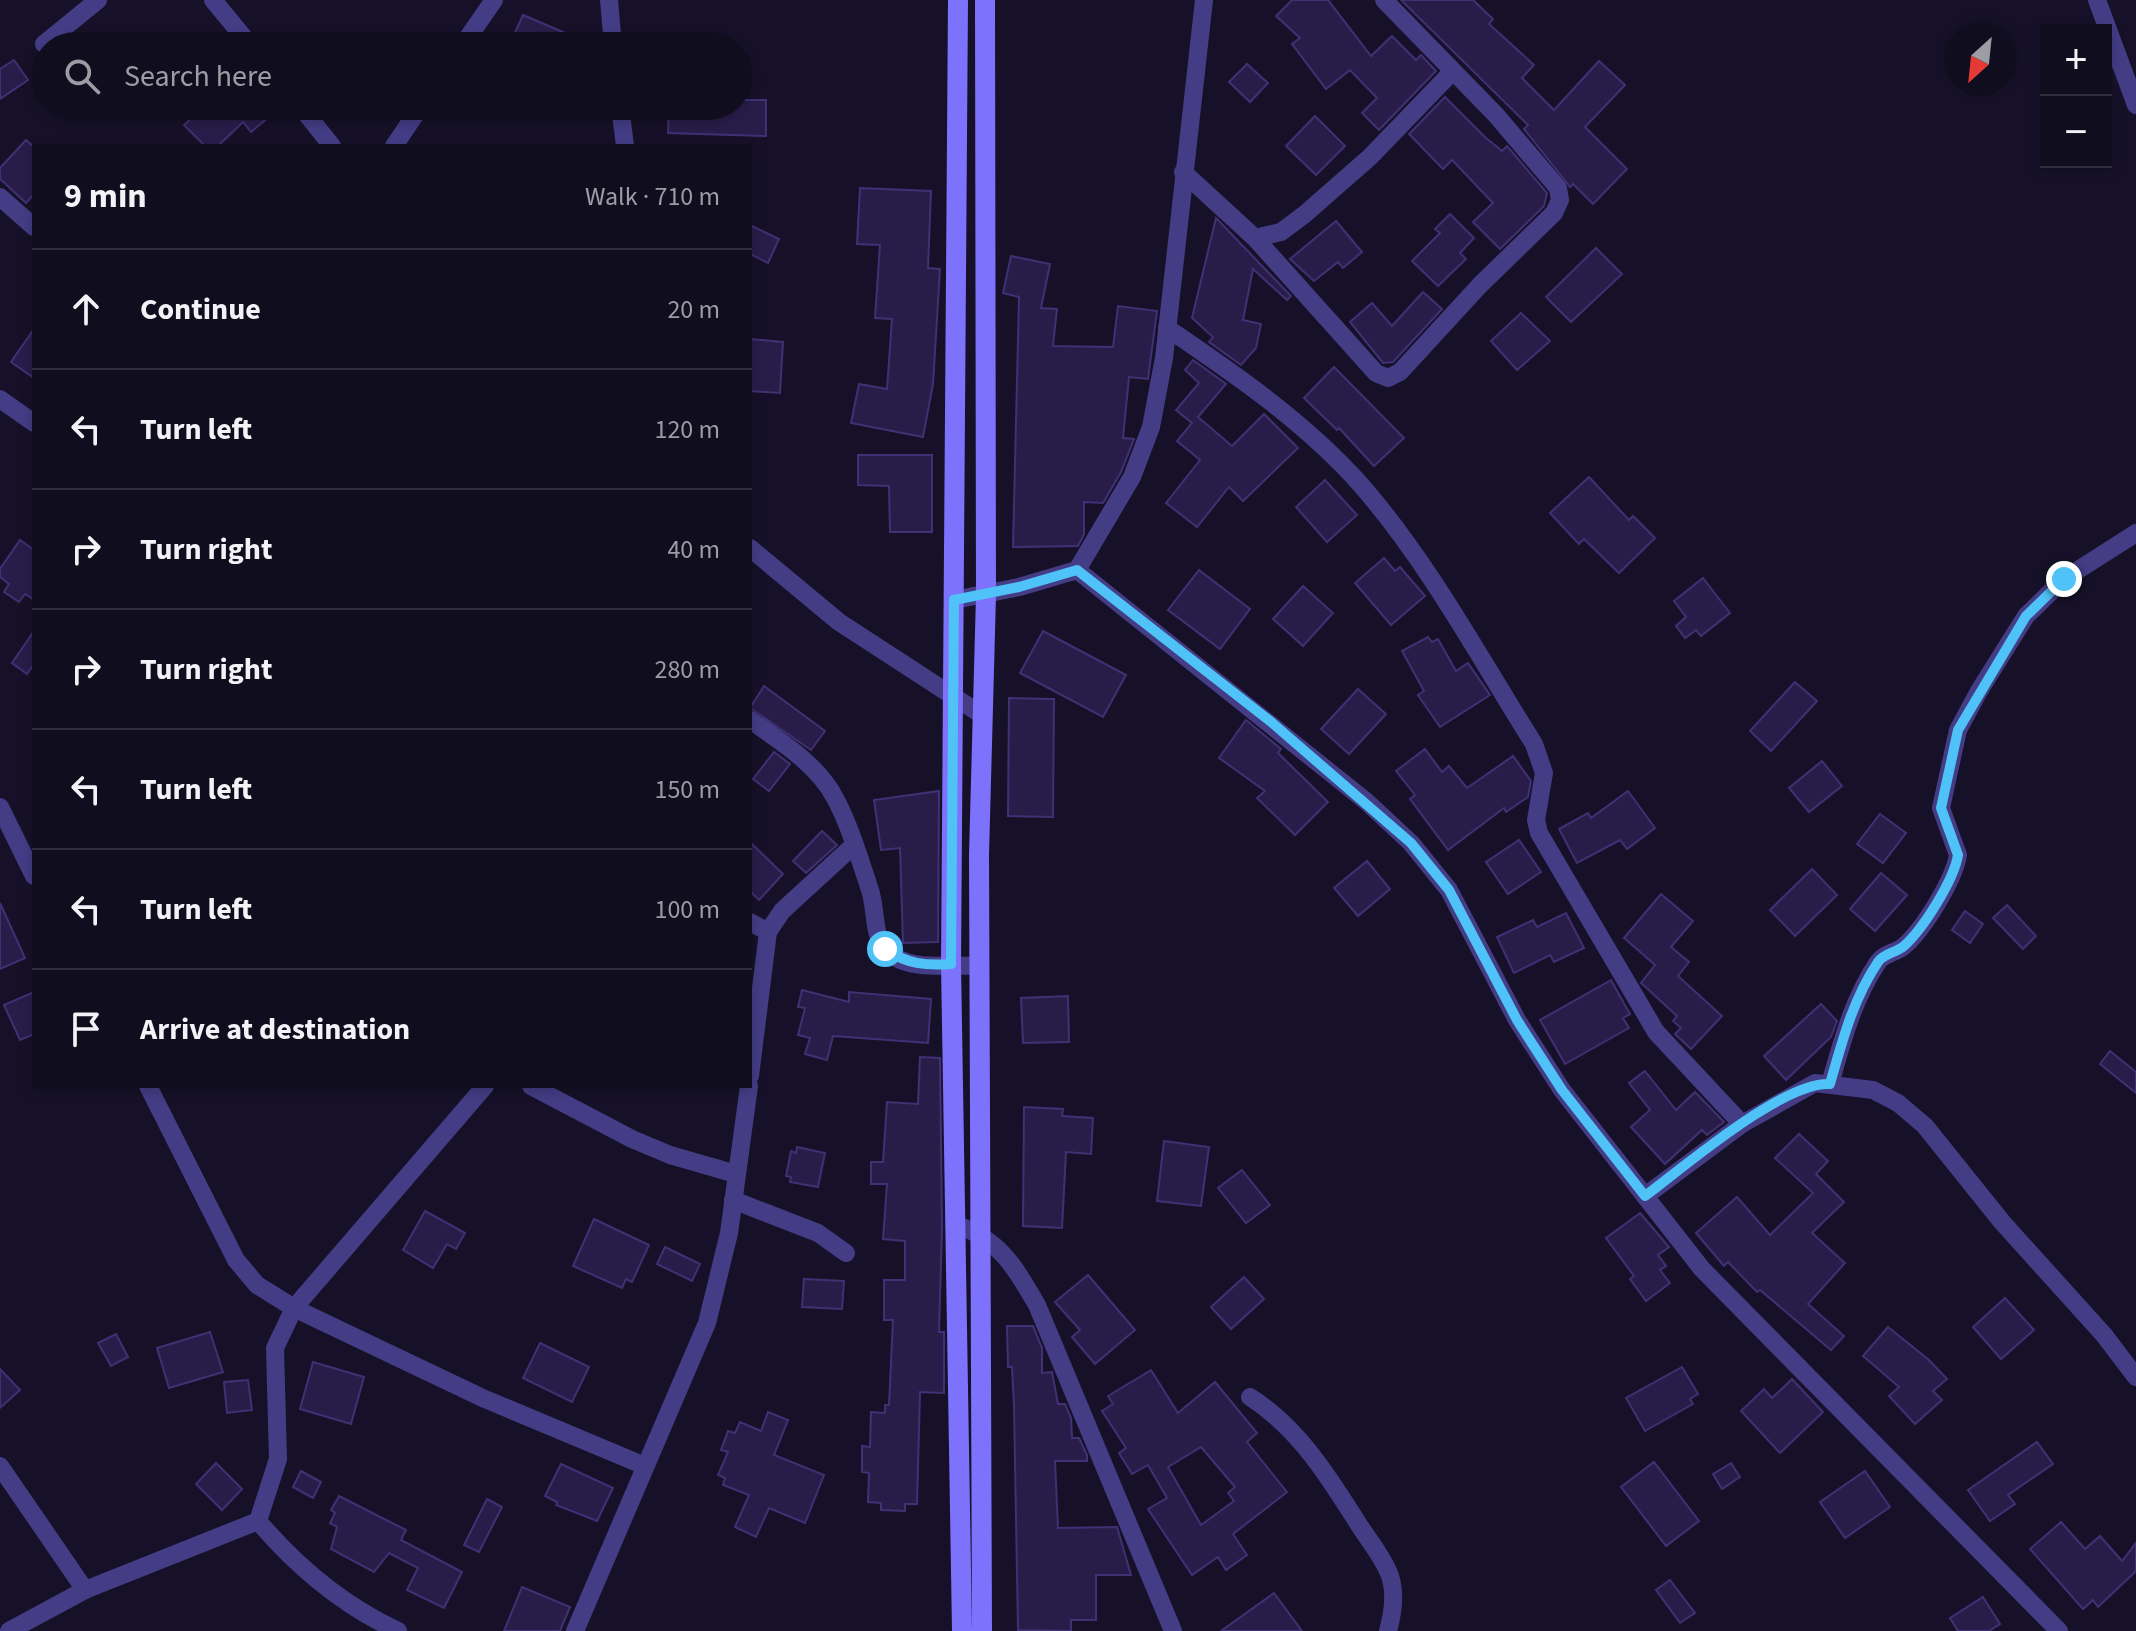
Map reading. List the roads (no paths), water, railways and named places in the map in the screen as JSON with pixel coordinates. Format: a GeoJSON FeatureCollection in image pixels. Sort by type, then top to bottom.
{"type":"FeatureCollection","features":[{"type":"Feature","properties":{"kind":"main road"},"geometry":{"type":"LineString","coordinates":[[958,0],[951,964],[962,1631]]}},
{"type":"Feature","properties":{"kind":"main road"},"geometry":{"type":"LineString","coordinates":[[982,1631],[979,966],[986,595],[985,0]]}},
{"type":"Feature","properties":{"kind":"main road"},"geometry":{"type":"LineString","coordinates":[[955,164],[983,167]]}},
{"type":"Feature","properties":{"kind":"main road"},"geometry":{"type":"LineString","coordinates":[[956,385],[985,384]]}},
{"type":"Feature","properties":{"kind":"street"},"geometry":{"type":"LineString","coordinates":[[59,32],[98,0]]}},
{"type":"Feature","properties":{"kind":"street"},"geometry":{"type":"LineString","coordinates":[[213,0],[239,32]]}},
{"type":"Feature","properties":{"kind":"street"},"geometry":{"type":"LineString","coordinates":[[472,32],[494,0]]}},
{"type":"Feature","properties":{"kind":"street"},"geometry":{"type":"LineString","coordinates":[[609,0],[612,32]]}},
{"type":"Feature","properties":{"kind":"street"},"geometry":{"type":"LineString","coordinates":[[954,600],[986,595],[1077,570],[1132,477],[1151,427],[1167,328],[1204,0]]}},
{"type":"Feature","properties":{"kind":"street"},"geometry":{"type":"LineString","coordinates":[[1183,172],[1255,238],[1376,373],[1388,378],[1400,372],[1480,285],[1554,213],[1560,200],[1558,188],[1547,173],[1384,0]]}},
{"type":"Feature","properties":{"kind":"street"},"geometry":{"type":"LineString","coordinates":[[2097,0],[2136,105]]}},
{"type":"Feature","properties":{"kind":"street"},"geometry":{"type":"LineString","coordinates":[[1255,238],[1281,232],[1305,214],[1370,157],[1452,72]]}},
{"type":"Feature","properties":{"kind":"street"},"geometry":{"type":"LineString","coordinates":[[311,120],[330,144]]}},
{"type":"Feature","properties":{"kind":"street"},"geometry":{"type":"LineString","coordinates":[[395,144],[412,120]]}},
{"type":"Feature","properties":{"kind":"street"},"geometry":{"type":"LineString","coordinates":[[622,120],[625,144]]}},
{"type":"Feature","properties":{"kind":"street"},"geometry":{"type":"LineString","coordinates":[[0,197],[32,225]]}},
{"type":"Feature","properties":{"kind":"street"},"geometry":{"type":"LineString","coordinates":[[1167,328],[1230,370],[1313,437],[1361,486],[1429,576],[1534,744],[1544,773],[1536,820],[1539,833],[1656,1032],[1742,1124]]}},
{"type":"Feature","properties":{"kind":"street"},"geometry":{"type":"LineString","coordinates":[[0,399],[32,422]]}},
{"type":"Feature","properties":{"kind":"street"},"geometry":{"type":"LineString","coordinates":[[1830,1084],[1849,1018],[1865,983],[1881,958],[1903,947],[1918,929],[1949,882],[1957,863],[1958,855],[1941,808],[1958,730],[1979,691],[2026,616],[2064,579],[2136,533]]}},
{"type":"Feature","properties":{"kind":"street"},"geometry":{"type":"LineString","coordinates":[[752,550],[839,622],[982,715]]}},
{"type":"Feature","properties":{"kind":"street"},"geometry":{"type":"LineString","coordinates":[[1077,570],[1270,721],[1411,843],[1449,890],[1517,1020],[1555,1078],[1702,1269],[2059,1631]]}},
{"type":"Feature","properties":{"kind":"street"},"geometry":{"type":"LineString","coordinates":[[752,722],[820,776],[835,797],[872,893],[879,938],[885,949],[898,958],[925,966],[979,966]]}},
{"type":"Feature","properties":{"kind":"street"},"geometry":{"type":"LineString","coordinates":[[0,807],[32,872]]}},
{"type":"Feature","properties":{"kind":"street"},"geometry":{"type":"LineString","coordinates":[[752,1060],[768,932],[782,911],[854,845]]}},
{"type":"Feature","properties":{"kind":"street"},"geometry":{"type":"LineString","coordinates":[[752,923],[768,932]]}},
{"type":"Feature","properties":{"kind":"street"},"geometry":{"type":"LineString","coordinates":[[1645,1196],[1742,1124],[1815,1083],[1873,1090],[1898,1103],[1925,1126],[2002,1222],[2094,1323],[2136,1377]]}},
{"type":"Feature","properties":{"kind":"street"},"geometry":{"type":"LineString","coordinates":[[149,1088],[236,1260],[257,1285],[294,1308],[485,1399],[645,1466]]}},
{"type":"Feature","properties":{"kind":"street"},"geometry":{"type":"LineString","coordinates":[[258,1521],[278,1459],[275,1348],[294,1308],[483,1088]]}},
{"type":"Feature","properties":{"kind":"street"},"geometry":{"type":"LineString","coordinates":[[535,1088],[632,1139],[670,1155],[736,1174]]}},
{"type":"Feature","properties":{"kind":"street"},"geometry":{"type":"LineString","coordinates":[[575,1631],[707,1323],[719,1283],[749,1088]]}},
{"type":"Feature","properties":{"kind":"street"},"geometry":{"type":"LineString","coordinates":[[733,1200],[818,1233],[846,1253]]}},
{"type":"Feature","properties":{"kind":"street"},"geometry":{"type":"LineString","coordinates":[[957,1225],[982,1234],[1008,1259],[1037,1305],[1173,1631]]}},
{"type":"Feature","properties":{"kind":"street"},"geometry":{"type":"LineString","coordinates":[[1250,1397],[1277,1414],[1324,1470],[1374,1548],[1390,1577],[1394,1609],[1388,1631]]}},
{"type":"Feature","properties":{"kind":"street"},"geometry":{"type":"LineString","coordinates":[[0,1466],[85,1590]]}},
{"type":"Feature","properties":{"kind":"street"},"geometry":{"type":"LineString","coordinates":[[9,1631],[85,1590],[258,1521]]}},
{"type":"Feature","properties":{"kind":"street"},"geometry":{"type":"LineString","coordinates":[[258,1521],[309,1575],[366,1616],[398,1631]]}}]}
